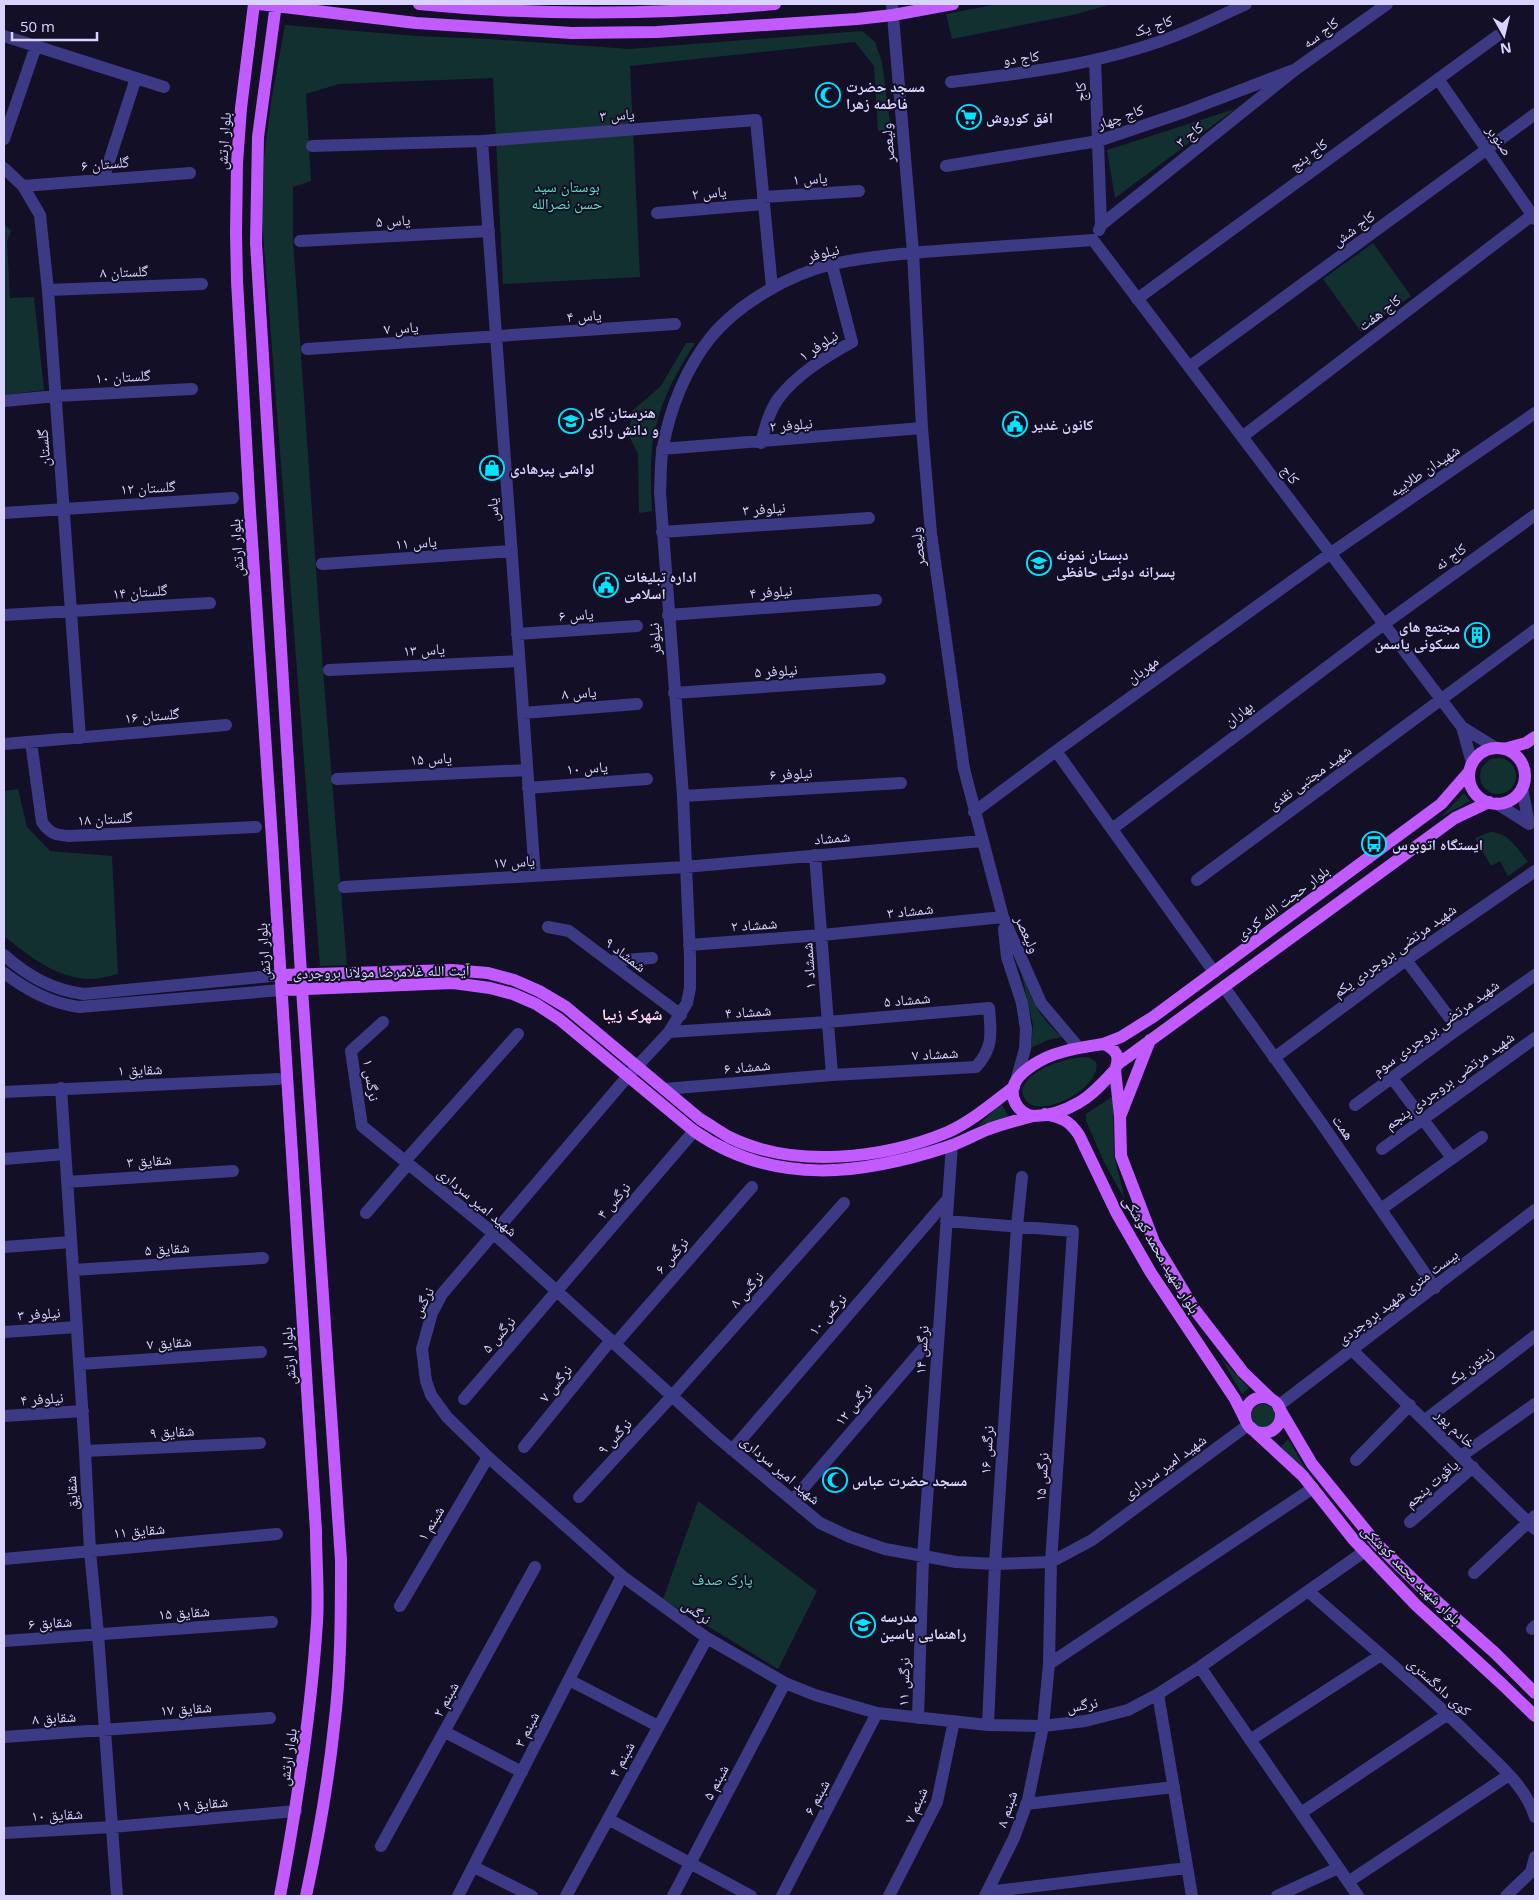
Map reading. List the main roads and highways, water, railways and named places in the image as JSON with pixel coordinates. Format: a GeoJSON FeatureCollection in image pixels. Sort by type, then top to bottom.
{"type":"FeatureCollection","features":[{"type":"Feature","properties":{"kind":"main road","name":"بلوار ارتش"},"geometry":{"type":"LineString","coordinates":[[254,4],[240,117],[236,233],[249,495],[316,1531],[317,1620],[308,1717],[296,1811],[280,1896]]}},
{"type":"Feature","properties":{"kind":"main road"},"geometry":{"type":"LineString","coordinates":[[259,4],[416,23],[572,33],[657,32],[953,4]]}},
{"type":"Feature","properties":{"kind":"main road"},"geometry":{"type":"LineString","coordinates":[[419,4],[482,9],[587,9],[656,13],[775,4]]}},
{"type":"Feature","properties":{"kind":"main road"},"geometry":{"type":"LineString","coordinates":[[277,5],[258,137],[256,243],[270,494],[341,1560],[340,1636],[334,1726],[318,1840],[306,1896]]}},
{"type":"Feature","properties":{"kind":"main road"},"geometry":{"type":"LineString","coordinates":[[249,495],[270,494]]}},
{"type":"Feature","properties":{"kind":"main road"},"geometry":{"type":"LineString","coordinates":[[1492,803],[1476,794],[1469,780],[1471,768],[1481,753],[1526,743],[1535,737]]}},
{"type":"Feature","properties":{"kind":"main road"},"geometry":{"type":"LineString","coordinates":[[1500,748],[1518,757],[1522,764],[1523,784]]}},
{"type":"Feature","properties":{"kind":"main road"},"geometry":{"type":"LineString","coordinates":[[1116,1067],[1118,1057],[1116,1052],[1114,1049],[1102,1044],[1064,1051],[1039,1061],[1015,1084],[1013,1097],[1018,1108],[1024,1113],[1039,1115],[1062,1111],[1078,1104],[1095,1091],[1116,1067],[1150,1040],[1455,818],[1492,803],[1512,799],[1535,763]]}},
{"type":"Feature","properties":{"kind":"main road","name":"بلوار حجت الله کردی"},"geometry":{"type":"LineString","coordinates":[[1102,1044],[1121,1037],[1134,1029],[1441,804],[1471,768]]}},
{"type":"Feature","properties":{"kind":"main road","name":"آیت الله غلامرضا مولانا بروجردی"},"geometry":{"type":"LineString","coordinates":[[281,976],[452,970],[488,973],[514,980],[540,991],[566,1007],[601,1045]]}},
{"type":"Feature","properties":{"kind":"main road","name":"آیت الله غلامرضا مولانا بروجردی"},"geometry":{"type":"LineString","coordinates":[[282,990],[453,983],[490,988],[525,998],[548,1010],[601,1045],[633,1072],[694,1131],[716,1146],[767,1164],[795,1170],[854,1169],[890,1163],[952,1145],[991,1128],[1039,1115]]}},
{"type":"Feature","properties":{"kind":"main road"},"geometry":{"type":"LineString","coordinates":[[1120,1116],[1150,1040]]}},
{"type":"Feature","properties":{"kind":"main road","name":"بلوار شهید محمد کوشکی"},"geometry":{"type":"LineString","coordinates":[[1116,1067],[1121,1156],[1154,1242],[1195,1310],[1243,1372],[1276,1405],[1312,1464],[1377,1544],[1423,1589],[1495,1653],[1535,1694]]}},
{"type":"Feature","properties":{"kind":"main road","name":"آیت الله غلامرضا مولانا بروجردی"},"geometry":{"type":"LineString","coordinates":[[633,1072],[664,1089],[700,1119],[730,1137],[762,1148],[800,1156],[841,1157],[884,1151],[948,1132],[978,1115],[1015,1084]]}},
{"type":"Feature","properties":{"kind":"main road","name":"بلوار شهید محمد کوشکی"},"geometry":{"type":"LineString","coordinates":[[1039,1115],[1061,1118],[1072,1124],[1116,1212],[1151,1273],[1235,1399],[1248,1425],[1283,1456],[1313,1488],[1365,1551],[1416,1605],[1503,1684],[1535,1716]]}},
{"type":"Feature","properties":{"kind":"main road"},"geometry":{"type":"LineString","coordinates":[[948,1132],[952,1145]]}},
{"type":"Feature","properties":{"kind":"main road"},"geometry":{"type":"LineString","coordinates":[[1262,1398],[1276,1405],[1280,1413],[1278,1424],[1270,1431],[1260,1432],[1248,1425],[1246,1410],[1252,1401],[1262,1398]]}},
{"type":"Feature","properties":{"kind":"place","name":"مسجد حضرت فاطمه زهرا"},"geometry":{"type":"Point","coordinates":[828,95]}},
{"type":"Feature","properties":{"kind":"place","name":"افق کوروش"},"geometry":{"type":"Point","coordinates":[969,117]}},
{"type":"Feature","properties":{"kind":"place","name":"هنرستان کار و دانش رازی"},"geometry":{"type":"Point","coordinates":[571,421]}},
{"type":"Feature","properties":{"kind":"place","name":"کانون غدیر"},"geometry":{"type":"Point","coordinates":[1015,424]}},
{"type":"Feature","properties":{"kind":"place","name":"لواشی پیرهادی"},"geometry":{"type":"Point","coordinates":[492,468]}},
{"type":"Feature","properties":{"kind":"place","name":"دبستان نمونه پسرانه دولتی حافظی"},"geometry":{"type":"Point","coordinates":[1039,563]}},
{"type":"Feature","properties":{"kind":"place","name":"اداره تبلیغات اسلامی"},"geometry":{"type":"Point","coordinates":[606,585]}},
{"type":"Feature","properties":{"kind":"place","name":"مجتمع های مسکونی یاسمن"},"geometry":{"type":"Point","coordinates":[1477,635]}},
{"type":"Feature","properties":{"kind":"place","name":"ایستگاه اتوبوس"},"geometry":{"type":"Point","coordinates":[1374,844]}},
{"type":"Feature","properties":{"kind":"place","name":"مسجد حضرت عباس"},"geometry":{"type":"Point","coordinates":[835,1480]}},
{"type":"Feature","properties":{"kind":"place","name":"مدرسه راهنمایی یاسین"},"geometry":{"type":"Point","coordinates":[863,1625]}},
{"type":"Feature","properties":{"kind":"district","name":"شهرک زیبا"},"geometry":{"type":"Point","coordinates":[632,1014]}},
{"type":"Feature","properties":{"kind":"park label","name":"بوستان سید حسن نصرالله"},"geometry":{"type":"Point","coordinates":[567,194]}},
{"type":"Feature","properties":{"kind":"park label","name":"پارک صدف"},"geometry":{"type":"Point","coordinates":[722,1579]}}]}
